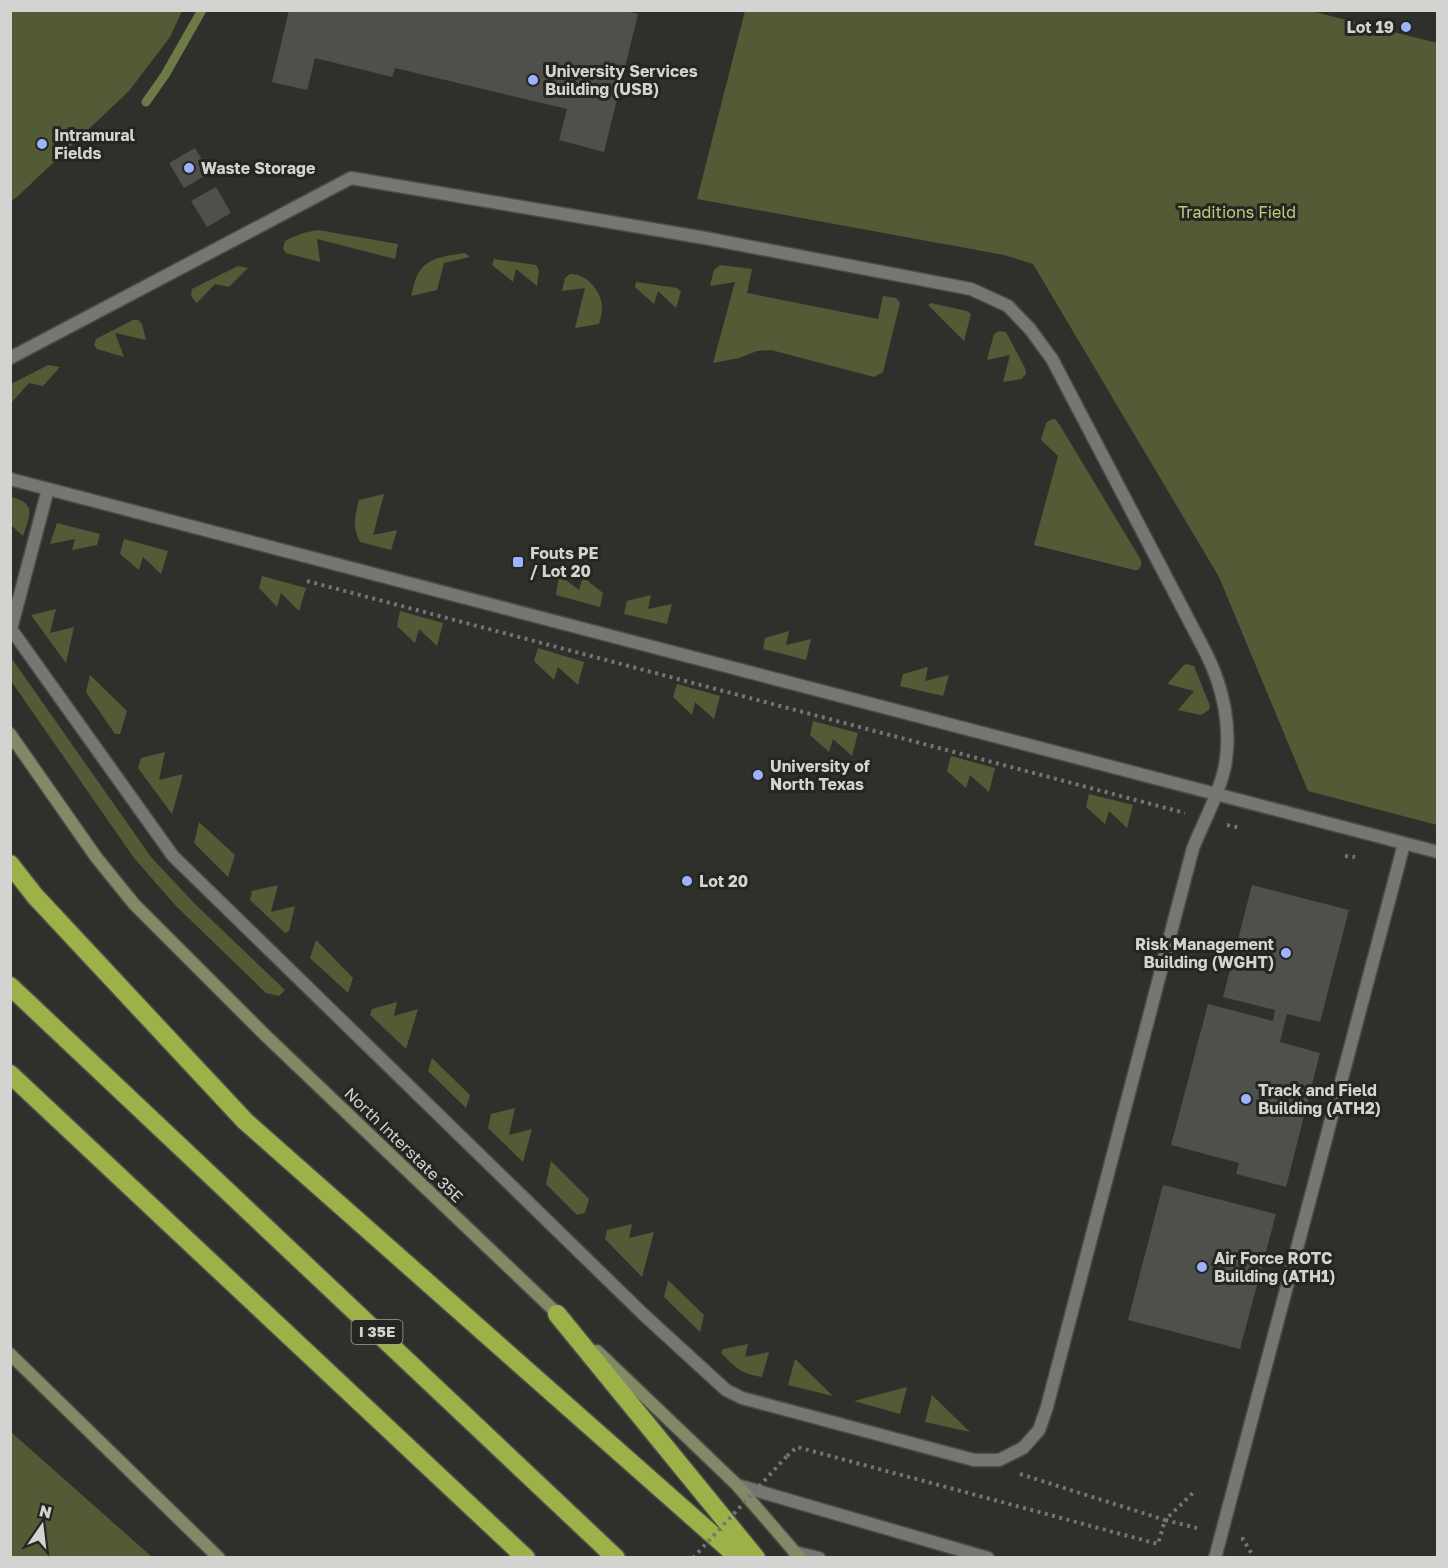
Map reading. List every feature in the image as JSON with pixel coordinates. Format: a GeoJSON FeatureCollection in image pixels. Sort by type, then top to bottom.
{"type":"FeatureCollection","features":[{"type":"Feature","properties":{"kind":"highway"},"geometry":{"type":"LineString","coordinates":[[10,864],[35,896],[245,1121],[739,1557]]}},
{"type":"Feature","properties":{"kind":"highway"},"geometry":{"type":"LineString","coordinates":[[10,977],[50,1022]]}},
{"type":"Feature","properties":{"kind":"highway","name":"I 35E"},"geometry":{"type":"LineString","coordinates":[[10,986],[616,1557]]}},
{"type":"Feature","properties":{"kind":"highway"},"geometry":{"type":"LineString","coordinates":[[10,1074],[526,1557]]}},
{"type":"Feature","properties":{"kind":"highway"},"geometry":{"type":"LineString","coordinates":[[557,1314],[756,1557]]}},
{"type":"Feature","properties":{"kind":"main road","name":"North Interstate 35E"},"geometry":{"type":"LineString","coordinates":[[10,734],[96,857],[134,904],[266,1036],[737,1485],[797,1555]]}},
{"type":"Feature","properties":{"kind":"main road"},"geometry":{"type":"LineString","coordinates":[[10,1354],[219,1557]]}},
{"type":"Feature","properties":{"kind":"lane"},"geometry":{"type":"LineString","coordinates":[[10,358],[351,178],[705,238],[971,289],[1008,306],[1042,344],[1052,359],[1214,668],[1224,703],[1228,734],[1225,766],[1193,848],[1047,1407],[1039,1430],[1023,1448],[999,1460],[974,1460],[742,1398],[726,1390],[643,1314],[173,856],[11,629],[48,489]]}},
{"type":"Feature","properties":{"kind":"lane"},"geometry":{"type":"LineString","coordinates":[[10,479],[1437,852]]}},
{"type":"Feature","properties":{"kind":"lane"},"geometry":{"type":"LineString","coordinates":[[1215,1557],[1404,844]]}},
{"type":"Feature","properties":{"kind":"lane"},"geometry":{"type":"LineString","coordinates":[[737,1485],[988,1557]]}},
{"type":"Feature","properties":{"kind":"lane"},"geometry":{"type":"LineString","coordinates":[[797,1555],[819,1557]]}},
{"type":"Feature","properties":{"kind":"path"},"geometry":{"type":"LineString","coordinates":[[307,581],[1241,828]]}},
{"type":"Feature","properties":{"kind":"path"},"geometry":{"type":"LineString","coordinates":[[1345,856],[1355,857]]}},
{"type":"Feature","properties":{"kind":"path"},"geometry":{"type":"LineString","coordinates":[[693,1557],[797,1447],[1158,1545],[1165,1520],[1195,1491]]}},
{"type":"Feature","properties":{"kind":"path"},"geometry":{"type":"LineString","coordinates":[[1020,1474],[1165,1520],[1197,1527]]}},
{"type":"Feature","properties":{"kind":"path"},"geometry":{"type":"LineString","coordinates":[[1240,1538],[1243,1539],[1254,1557]]}},
{"type":"Feature","properties":{"kind":"green space","name":"Intramural Fields"},"geometry":{"type":"Polygon","coordinates":[[[11,10],[182,11],[170,37],[129,91],[11,201],[11,10]]]}},
{"type":"Feature","properties":{"kind":"green space","name":"Traditions Field"},"geometry":{"type":"Polygon","coordinates":[[[745,11],[1311,11],[1437,43],[1437,825],[1308,791],[1219,577],[1033,264],[1004,255],[697,199],[745,11]]]}},
{"type":"Feature","properties":{"kind":"green space"},"geometry":{"type":"Polygon","coordinates":[[[318,230],[398,244],[395,259],[317,239],[320,262],[286,253],[283,249],[285,241],[318,230]]]}},
{"type":"Feature","properties":{"kind":"green space"},"geometry":{"type":"Polygon","coordinates":[[[465,253],[470,257],[444,263],[437,290],[411,296],[416,278],[424,266],[436,259],[465,253]]]}},
{"type":"Feature","properties":{"kind":"green space"},"geometry":{"type":"Polygon","coordinates":[[[494,259],[536,265],[539,270],[537,286],[516,269],[513,282],[492,265],[494,259]]]}},
{"type":"Feature","properties":{"kind":"green space"},"geometry":{"type":"Polygon","coordinates":[[[720,265],[752,269],[747,293],[878,319],[883,296],[896,298],[900,303],[883,372],[874,377],[771,350],[757,351],[739,358],[713,363],[735,282],[710,286],[714,270],[720,265]]]}},
{"type":"Feature","properties":{"kind":"green space"},"geometry":{"type":"Polygon","coordinates":[[[238,266],[248,268],[229,287],[215,284],[197,303],[191,293],[192,289],[238,266]]]}},
{"type":"Feature","properties":{"kind":"green space"},"geometry":{"type":"Polygon","coordinates":[[[570,274],[588,280],[597,291],[602,303],[599,324],[575,328],[585,288],[562,291],[565,278],[570,274]]]}},
{"type":"Feature","properties":{"kind":"green space"},"geometry":{"type":"Polygon","coordinates":[[[636,282],[677,288],[681,292],[676,308],[658,291],[654,304],[635,287],[636,282]]]}},
{"type":"Feature","properties":{"kind":"green space"},"geometry":{"type":"Polygon","coordinates":[[[931,303],[967,311],[971,314],[964,341],[928,305],[931,303]]]}},
{"type":"Feature","properties":{"kind":"green space"},"geometry":{"type":"Polygon","coordinates":[[[133,320],[138,320],[142,324],[146,340],[115,333],[124,357],[97,349],[94,345],[96,339],[133,320]]]}},
{"type":"Feature","properties":{"kind":"green space"},"geometry":{"type":"Polygon","coordinates":[[[999,331],[1006,332],[1025,368],[1026,374],[1021,379],[1003,382],[1010,355],[987,360],[994,334],[999,331]]]}},
{"type":"Feature","properties":{"kind":"green space"},"geometry":{"type":"Polygon","coordinates":[[[48,365],[60,367],[43,386],[29,383],[11,401],[11,384],[48,365]]]}},
{"type":"Feature","properties":{"kind":"green space"},"geometry":{"type":"Polygon","coordinates":[[[1055,419],[1141,560],[1138,570],[1034,545],[1058,456],[1041,440],[1046,423],[1055,419]]]}},
{"type":"Feature","properties":{"kind":"green space"},"geometry":{"type":"Polygon","coordinates":[[[384,494],[373,535],[397,530],[391,550],[360,542],[355,527],[359,500],[384,494]]]}},
{"type":"Feature","properties":{"kind":"green space"},"geometry":{"type":"Polygon","coordinates":[[[11,497],[20,500],[28,507],[29,516],[23,536],[11,525],[11,497]]]}},
{"type":"Feature","properties":{"kind":"green space"},"geometry":{"type":"Polygon","coordinates":[[[57,523],[100,534],[97,545],[72,550],[75,539],[50,544],[57,523]]]}},
{"type":"Feature","properties":{"kind":"green space"},"geometry":{"type":"Polygon","coordinates":[[[124,539],[168,551],[161,574],[143,557],[139,570],[120,554],[124,539]]]}},
{"type":"Feature","properties":{"kind":"green space"},"geometry":{"type":"Polygon","coordinates":[[[559,575],[579,590],[583,577],[603,593],[600,607],[556,595],[559,575]]]}},
{"type":"Feature","properties":{"kind":"green space"},"geometry":{"type":"Polygon","coordinates":[[[262,576],[306,588],[299,611],[281,593],[277,607],[259,588],[262,576]]]}},
{"type":"Feature","properties":{"kind":"green space"},"geometry":{"type":"Polygon","coordinates":[[[651,595],[648,609],[672,604],[667,624],[624,614],[627,601],[651,595]]]}},
{"type":"Feature","properties":{"kind":"green space"},"geometry":{"type":"Polygon","coordinates":[[[56,609],[50,633],[74,627],[66,663],[31,615],[56,609]]]}},
{"type":"Feature","properties":{"kind":"green space"},"geometry":{"type":"Polygon","coordinates":[[[400,611],[443,623],[437,646],[419,629],[415,643],[397,626],[400,611]]]}},
{"type":"Feature","properties":{"kind":"green space"},"geometry":{"type":"Polygon","coordinates":[[[789,631],[786,645],[811,639],[806,660],[763,649],[765,638],[789,631]]]}},
{"type":"Feature","properties":{"kind":"green space"},"geometry":{"type":"Polygon","coordinates":[[[538,648],[584,662],[578,685],[558,667],[554,680],[534,661],[538,648]]]}},
{"type":"Feature","properties":{"kind":"green space"},"geometry":{"type":"Polygon","coordinates":[[[10,656],[151,857],[195,904],[285,990],[279,996],[266,993],[176,906],[134,858],[11,681],[10,656]]]}},
{"type":"Feature","properties":{"kind":"green space"},"geometry":{"type":"Polygon","coordinates":[[[1187,664],[1194,666],[1210,706],[1209,710],[1201,715],[1178,710],[1194,691],[1167,684],[1187,664]]]}},
{"type":"Feature","properties":{"kind":"green space"},"geometry":{"type":"Polygon","coordinates":[[[928,667],[925,681],[949,675],[943,696],[900,686],[903,674],[928,667]]]}},
{"type":"Feature","properties":{"kind":"green space"},"geometry":{"type":"Polygon","coordinates":[[[90,675],[127,711],[120,734],[115,734],[86,692],[90,675]]]}},
{"type":"Feature","properties":{"kind":"green space"},"geometry":{"type":"Polygon","coordinates":[[[677,684],[720,696],[714,719],[695,702],[692,715],[673,697],[677,684]]]}},
{"type":"Feature","properties":{"kind":"green space"},"geometry":{"type":"Polygon","coordinates":[[[813,721],[858,733],[852,756],[833,739],[829,752],[810,735],[813,721]]]}},
{"type":"Feature","properties":{"kind":"green space"},"geometry":{"type":"Polygon","coordinates":[[[165,752],[159,780],[183,774],[172,814],[138,768],[141,758],[165,752]]]}},
{"type":"Feature","properties":{"kind":"green space"},"geometry":{"type":"Polygon","coordinates":[[[951,756],[995,768],[989,792],[970,775],[966,788],[947,771],[951,756]]]}},
{"type":"Feature","properties":{"kind":"green space"},"geometry":{"type":"Polygon","coordinates":[[[1089,794],[1133,805],[1127,828],[1109,811],[1105,824],[1086,807],[1089,794]]]}},
{"type":"Feature","properties":{"kind":"green space"},"geometry":{"type":"Polygon","coordinates":[[[199,822],[235,855],[228,877],[194,843],[199,822]]]}},
{"type":"Feature","properties":{"kind":"green space"},"geometry":{"type":"Polygon","coordinates":[[[278,885],[271,912],[295,906],[289,931],[285,933],[250,900],[252,891],[278,885]]]}},
{"type":"Feature","properties":{"kind":"green space"},"geometry":{"type":"Polygon","coordinates":[[[316,940],[353,978],[348,993],[310,958],[316,940]]]}},
{"type":"Feature","properties":{"kind":"green space"},"geometry":{"type":"Polygon","coordinates":[[[397,1002],[394,1016],[418,1009],[406,1049],[370,1015],[372,1009],[397,1002]]]}},
{"type":"Feature","properties":{"kind":"green space"},"geometry":{"type":"Polygon","coordinates":[[[432,1058],[470,1095],[466,1108],[428,1071],[432,1058]]]}},
{"type":"Feature","properties":{"kind":"green space"},"geometry":{"type":"Polygon","coordinates":[[[515,1108],[509,1135],[532,1129],[523,1162],[488,1128],[491,1114],[515,1108]]]}},
{"type":"Feature","properties":{"kind":"green space"},"geometry":{"type":"Polygon","coordinates":[[[551,1161],[589,1199],[585,1213],[577,1215],[546,1184],[551,1161]]]}},
{"type":"Feature","properties":{"kind":"green space"},"geometry":{"type":"Polygon","coordinates":[[[632,1224],[629,1238],[654,1232],[642,1277],[605,1239],[607,1230],[632,1224]]]}},
{"type":"Feature","properties":{"kind":"green space"},"geometry":{"type":"Polygon","coordinates":[[[668,1280],[704,1315],[700,1332],[664,1297],[668,1280]]]}},
{"type":"Feature","properties":{"kind":"green space"},"geometry":{"type":"Polygon","coordinates":[[[748,1344],[745,1357],[769,1352],[762,1377],[739,1370],[721,1353],[723,1349],[748,1344]]]}},
{"type":"Feature","properties":{"kind":"green space"},"geometry":{"type":"Polygon","coordinates":[[[795,1359],[833,1396],[788,1385],[795,1359]]]}},
{"type":"Feature","properties":{"kind":"green space"},"geometry":{"type":"Polygon","coordinates":[[[907,1387],[900,1414],[854,1401],[907,1387]]]}},
{"type":"Feature","properties":{"kind":"green space"},"geometry":{"type":"Polygon","coordinates":[[[932,1395],[970,1432],[925,1422],[932,1395]]]}},
{"type":"Feature","properties":{"kind":"green space"},"geometry":{"type":"Polygon","coordinates":[[[11,1432],[152,1557],[11,1557],[11,1432]]]}},
{"type":"Feature","properties":{"kind":"building","name":"University Services Building (USB)"},"geometry":{"type":"Polygon","coordinates":[[[289,10],[624,10],[638,14],[604,152],[559,140],[567,109],[395,68],[392,77],[315,58],[307,90],[272,82],[289,10]]]}},
{"type":"Feature","properties":{"kind":"building","name":"Waste Storage"},"geometry":{"type":"Polygon","coordinates":[[[195,148],[210,173],[184,188],[169,163],[195,148]]]}},
{"type":"Feature","properties":{"kind":"building","name":"Waste Storage"},"geometry":{"type":"Polygon","coordinates":[[[216,187],[231,213],[207,227],[191,201],[216,187]]]}},
{"type":"Feature","properties":{"kind":"building","name":"Track and Field Building (ATH2)"},"geometry":{"type":"Polygon","coordinates":[[[1252,885],[1349,910],[1320,1022],[1287,1014],[1280,1042],[1320,1053],[1286,1187],[1236,1174],[1239,1163],[1171,1145],[1208,1004],[1273,1021],[1275,1010],[1223,997],[1252,885]]]}},
{"type":"Feature","properties":{"kind":"building","name":"Air Force ROTC Building (ATH1)"},"geometry":{"type":"Polygon","coordinates":[[[1163,1185],[1276,1214],[1240,1349],[1128,1320],[1163,1185]]]}},
{"type":"Feature","properties":{"kind":"waterway"},"geometry":{"type":"LineString","coordinates":[[146,102],[165,75],[202,10]]}},
{"type":"Feature","properties":{"kind":"place","name":"Lot 19"},"geometry":{"type":"Point","coordinates":[1406,27]}},
{"type":"Feature","properties":{"kind":"place","name":"University Services Building (USB)"},"geometry":{"type":"Point","coordinates":[533,80]}},
{"type":"Feature","properties":{"kind":"place","name":"Intramural Fields"},"geometry":{"type":"Point","coordinates":[42,144]}},
{"type":"Feature","properties":{"kind":"place","name":"Waste Storage"},"geometry":{"type":"Point","coordinates":[189,168]}},
{"type":"Feature","properties":{"kind":"place","name":"Fouts PE / Lot 20"},"geometry":{"type":"Point","coordinates":[518,562]}},
{"type":"Feature","properties":{"kind":"place","name":"University of North Texas"},"geometry":{"type":"Point","coordinates":[758,775]}},
{"type":"Feature","properties":{"kind":"place","name":"Lot 20"},"geometry":{"type":"Point","coordinates":[687,881]}},
{"type":"Feature","properties":{"kind":"place","name":"Risk Management Building (WGHT)"},"geometry":{"type":"Point","coordinates":[1286,953]}},
{"type":"Feature","properties":{"kind":"place","name":"Track and Field Building (ATH2)"},"geometry":{"type":"Point","coordinates":[1246,1099]}},
{"type":"Feature","properties":{"kind":"place","name":"Air Force ROTC Building (ATH1)"},"geometry":{"type":"Point","coordinates":[1202,1267]}}]}
